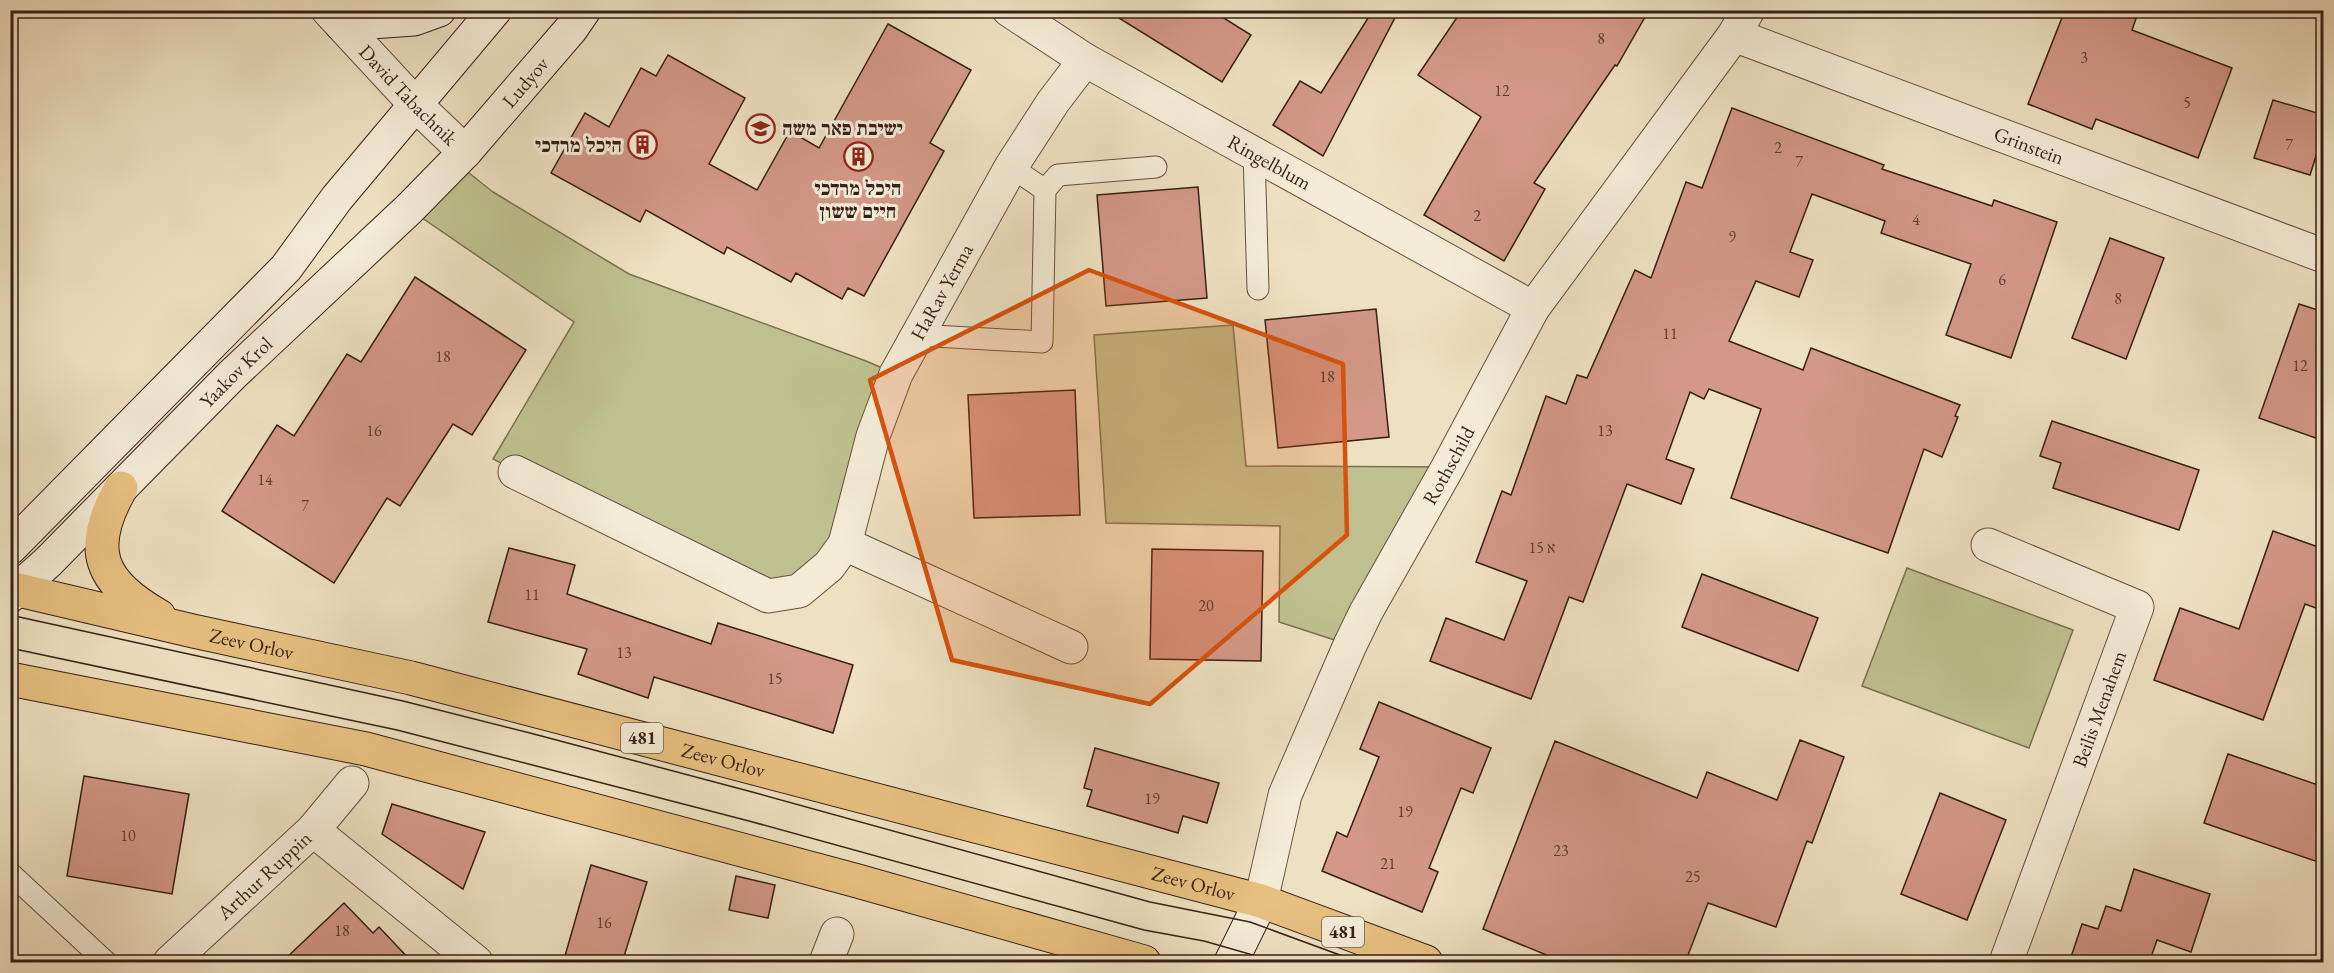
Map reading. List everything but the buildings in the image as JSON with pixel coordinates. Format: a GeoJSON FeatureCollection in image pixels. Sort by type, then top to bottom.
{"type":"FeatureCollection","features":[{"type":"Feature","properties":{"kind":"main road"},"geometry":{"type":"LineString","coordinates":[[121,488],[103,524],[102,553],[108,571],[134,602],[165,620],[193,631]]}},
{"type":"Feature","properties":{"kind":"main road","name":"Zeev Orlov"},"geometry":{"type":"LineString","coordinates":[[14,591],[411,678],[1261,901],[1426,963]]}},
{"type":"Feature","properties":{"kind":"main road"},"geometry":{"type":"LineString","coordinates":[[10,679],[366,748],[842,877],[1144,963]]}},
{"type":"Feature","properties":{"kind":"street"},"geometry":{"type":"LineString","coordinates":[[334,17],[414,19],[440,10]]}},
{"type":"Feature","properties":{"kind":"street"},"geometry":{"type":"LineString","coordinates":[[416,105],[495,10]]}},
{"type":"Feature","properties":{"kind":"street","name":"Ludyov"},"geometry":{"type":"LineString","coordinates":[[465,152],[571,29],[584,10]]}},
{"type":"Feature","properties":{"kind":"street","name":"Ringelblum"},"geometry":{"type":"LineString","coordinates":[[1009,10],[1085,60],[1533,308]]}},
{"type":"Feature","properties":{"kind":"street","name":"David Tabachnik"},"geometry":{"type":"LineString","coordinates":[[334,17],[416,105],[465,152]]}},
{"type":"Feature","properties":{"kind":"street","name":"Grinstein"},"geometry":{"type":"LineString","coordinates":[[1741,23],[2324,256]]}},
{"type":"Feature","properties":{"kind":"street","name":"Rothschild"},"geometry":{"type":"LineString","coordinates":[[1231,963],[1261,901],[1285,795],[1350,645],[1533,308],[1741,23]]}},
{"type":"Feature","properties":{"kind":"street","name":"HaRav Yerma"},"geometry":{"type":"LineString","coordinates":[[516,472],[768,596],[799,591],[830,567],[845,544],[873,436],[896,374],[916,335],[1011,167],[1053,102],[1085,60]]}},
{"type":"Feature","properties":{"kind":"street","name":"Yaakov Krol"},"geometry":{"type":"LineString","coordinates":[[10,548],[286,268],[337,198],[416,105]]}},
{"type":"Feature","properties":{"kind":"street","name":"Yaakov Krol"},"geometry":{"type":"LineString","coordinates":[[14,591],[121,488],[232,375],[409,209],[465,152]]}},
{"type":"Feature","properties":{"kind":"street"},"geometry":{"type":"LineString","coordinates":[[845,544],[1071,647]]}},
{"type":"Feature","properties":{"kind":"street","name":"Beilis Menahem"},"geometry":{"type":"LineString","coordinates":[[1988,544],[2137,607],[2006,963]]}},
{"type":"Feature","properties":{"kind":"street","name":"Arthur Ruppin"},"geometry":{"type":"LineString","coordinates":[[170,963],[313,830],[351,783]]}},
{"type":"Feature","properties":{"kind":"street"},"geometry":{"type":"LineString","coordinates":[[313,830],[476,963]]}},
{"type":"Feature","properties":{"kind":"lane"},"geometry":{"type":"LineString","coordinates":[[1254,153],[1258,289]]}},
{"type":"Feature","properties":{"kind":"lane"},"geometry":{"type":"LineString","coordinates":[[1011,167],[1045,190]]}},
{"type":"Feature","properties":{"kind":"lane"},"geometry":{"type":"LineString","coordinates":[[916,335],[1041,342],[1045,190],[1058,175],[1156,167]]}},
{"type":"Feature","properties":{"kind":"lane"},"geometry":{"type":"LineString","coordinates":[[10,873],[106,963]]}},
{"type":"Feature","properties":{"kind":"highlighted area"},"geometry":{"type":"Polygon","coordinates":[[[1089,270],[1343,364],[1347,535],[1150,704],[952,660],[870,380],[1089,270]]]}},
{"type":"Feature","properties":{"kind":"green space"},"geometry":{"type":"Polygon","coordinates":[[[455,162],[493,192],[629,274],[896,374],[845,544],[768,596],[493,459],[574,322],[409,209],[455,162]]]}},
{"type":"Feature","properties":{"kind":"green space"},"geometry":{"type":"Polygon","coordinates":[[[1233,325],[1246,466],[1448,467],[1350,645],[1279,622],[1280,526],[1106,523],[1094,335],[1233,325]]]}},
{"type":"Feature","properties":{"kind":"green space"},"geometry":{"type":"Polygon","coordinates":[[[1907,568],[2073,630],[2029,748],[1862,686],[1907,568]]]}},
{"type":"Feature","properties":{"kind":"tram line"},"geometry":{"type":"LineString","coordinates":[[10,615],[403,701],[530,733],[1150,902],[1250,922],[1359,962]]}},
{"type":"Feature","properties":{"kind":"tram line"},"geometry":{"type":"LineString","coordinates":[[10,648],[397,730],[749,821],[1144,930],[1204,941],[1277,962]]}},
{"type":"Feature","properties":{"kind":"place","name":"ישיבת פאר משה"},"geometry":{"type":"Point","coordinates":[761,128]}},
{"type":"Feature","properties":{"kind":"place","name":"היכל מרדכי"},"geometry":{"type":"Point","coordinates":[643,145]}},
{"type":"Feature","properties":{"kind":"place","name":"היכל מרדכי חיים ששון"},"geometry":{"type":"Point","coordinates":[858,157]}}]}
